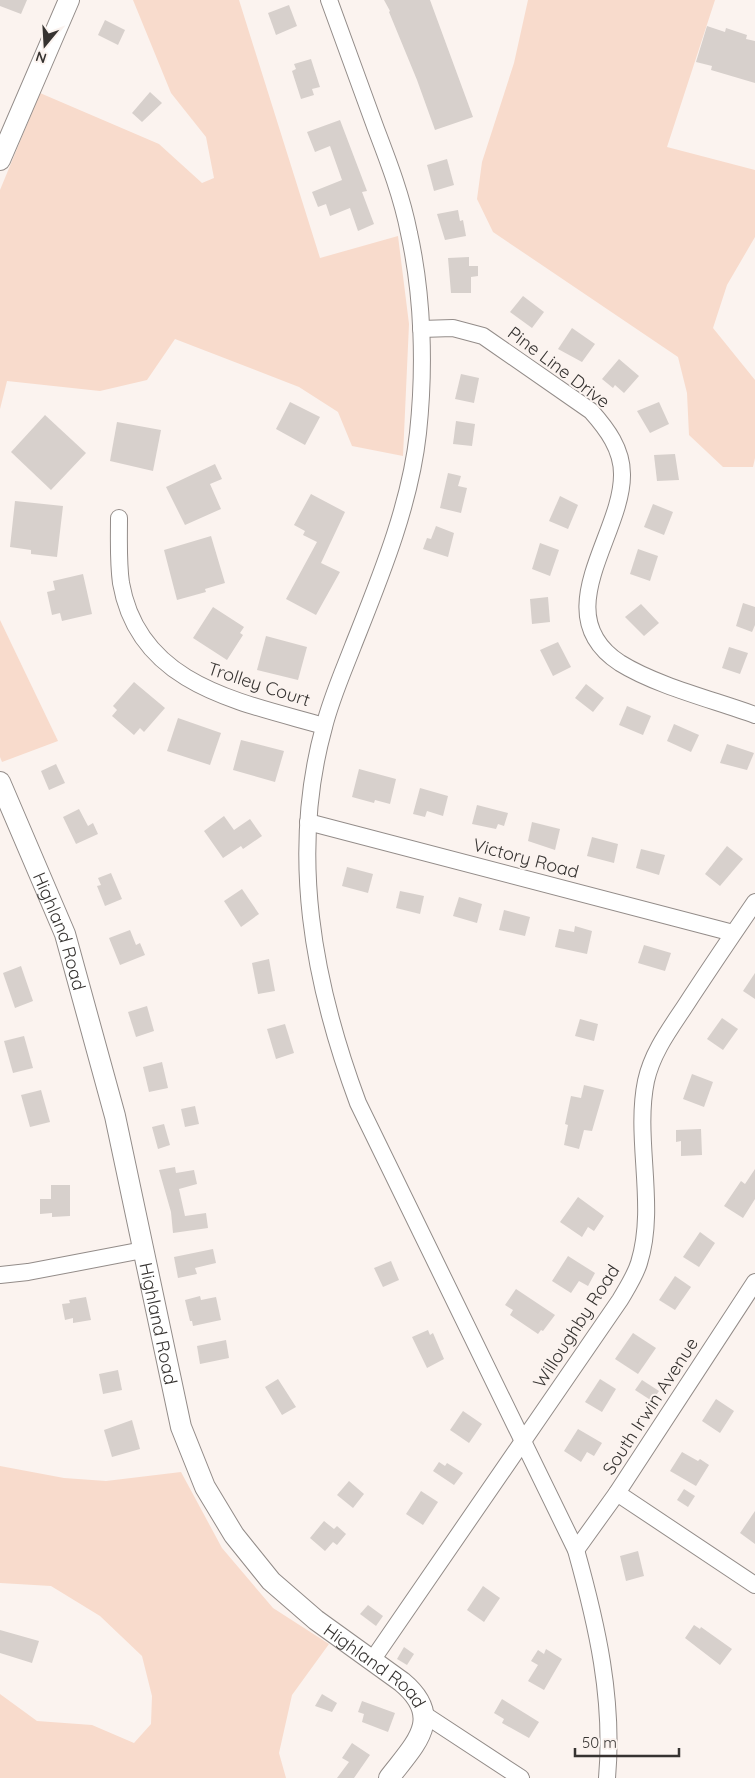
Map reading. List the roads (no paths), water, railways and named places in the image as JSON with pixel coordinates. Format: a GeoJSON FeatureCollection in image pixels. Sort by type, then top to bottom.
{"type":"FeatureCollection","features":[{"type":"Feature","properties":{"kind":"street"},"geometry":{"type":"LineString","coordinates":[[0,160],[69,0]]}},
{"type":"Feature","properties":{"kind":"street"},"geometry":{"type":"LineString","coordinates":[[329,0],[398,190],[411,242],[420,298],[421,329],[418,429],[407,490],[390,546],[324,726],[308,822],[310,915],[317,967],[343,1062],[358,1103],[576,1550],[597,1626],[605,1673],[609,1722],[607,1778]]}},
{"type":"Feature","properties":{"kind":"street","name":"Pine Line Drive"},"geometry":{"type":"LineString","coordinates":[[421,329],[453,328],[483,336],[590,411],[601,422],[616,444],[622,473],[617,506],[588,586],[588,612],[595,636],[609,653],[632,669],[755,715]]}},
{"type":"Feature","properties":{"kind":"street","name":"Trolley Court"},"geometry":{"type":"LineString","coordinates":[[119,518],[118,558],[122,585],[129,610],[140,632],[158,656],[176,672],[198,686],[219,696],[324,726]]}},
{"type":"Feature","properties":{"kind":"street","name":"Highland Road"},"geometry":{"type":"LineString","coordinates":[[0,782],[65,934],[115,1116],[181,1427],[205,1487],[234,1535],[271,1582],[316,1620],[373,1659],[418,1697],[425,1715],[419,1736],[389,1778]]}},
{"type":"Feature","properties":{"kind":"street","name":"Victory Road"},"geometry":{"type":"LineString","coordinates":[[308,822],[734,933]]}},
{"type":"Feature","properties":{"kind":"street","name":"Willoughby Road"},"geometry":{"type":"LineString","coordinates":[[373,1659],[633,1279],[643,1246],[645,1186],[643,1124],[646,1083],[650,1067],[655,1053],[755,902]]}},
{"type":"Feature","properties":{"kind":"street"},"geometry":{"type":"LineString","coordinates":[[0,1275],[28,1272],[143,1250]]}},
{"type":"Feature","properties":{"kind":"street","name":"South Irwin Avenue"},"geometry":{"type":"LineString","coordinates":[[576,1550],[617,1493],[755,1282]]}},
{"type":"Feature","properties":{"kind":"street"},"geometry":{"type":"LineString","coordinates":[[617,1493],[755,1585]]}},
{"type":"Feature","properties":{"kind":"street"},"geometry":{"type":"LineString","coordinates":[[425,1715],[521,1778]]}}]}
